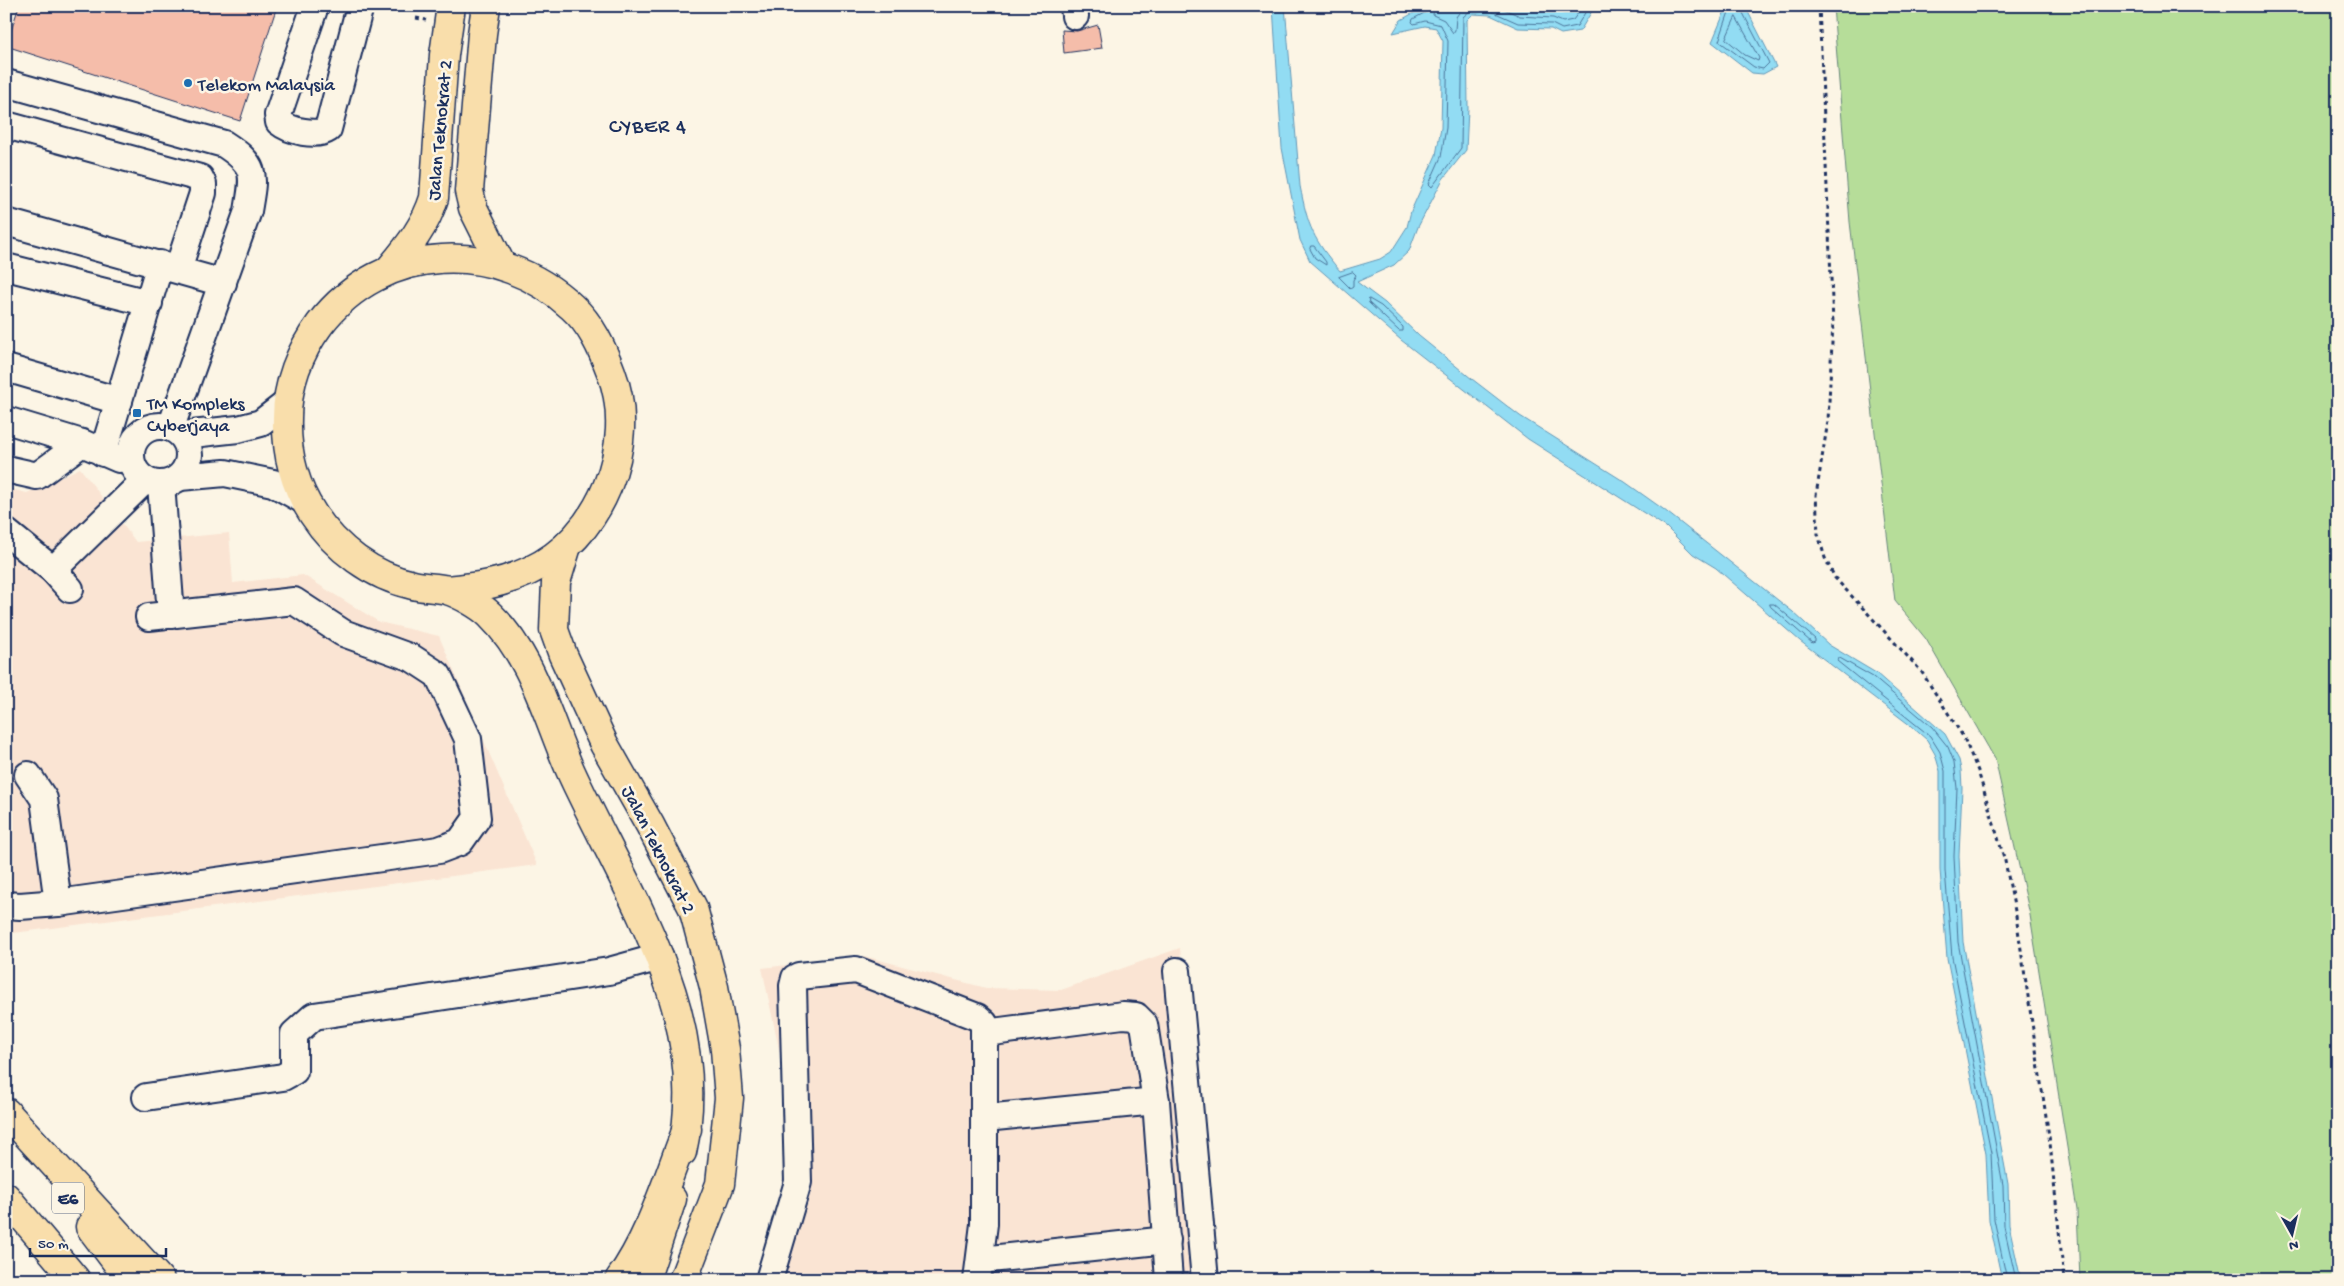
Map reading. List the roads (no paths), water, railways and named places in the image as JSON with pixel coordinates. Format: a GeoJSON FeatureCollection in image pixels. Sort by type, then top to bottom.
{"type":"FeatureCollection","features":[{"type":"Feature","properties":{"kind":"main road","name":"Jalan Teknokrat 2"},"geometry":{"type":"LineString","coordinates":[[389,270],[420,232],[434,198],[444,55],[451,8]]}},
{"type":"Feature","properties":{"kind":"main road","name":"Jalan Teknokrat 2"},"geometry":{"type":"LineString","coordinates":[[487,11],[469,191],[473,208],[501,264]]}},
{"type":"Feature","properties":{"kind":"main road"},"geometry":{"type":"LineString","coordinates":[[472,258],[501,264],[541,282],[575,310],[601,345],[616,386],[620,429],[613,472],[595,512],[567,546],[534,570],[496,584],[447,590],[412,585],[379,573],[357,559],[324,530],[305,501],[292,470],[286,437],[287,403],[295,369],[315,331],[331,310],[358,287],[389,270],[431,259],[472,258]]}},
{"type":"Feature","properties":{"kind":"main road","name":"Jalan Teknokrat 2"},"geometry":{"type":"LineString","coordinates":[[567,546],[556,582],[553,606],[554,630],[563,655],[604,744],[650,825],[693,908],[714,987],[725,1049],[729,1098],[720,1184],[683,1280]]}},
{"type":"Feature","properties":{"kind":"main road"},"geometry":{"type":"LineString","coordinates":[[447,590],[488,613],[518,649],[537,685],[570,769],[660,958],[680,1021],[687,1057],[689,1093],[687,1129],[669,1212],[645,1280]]}},
{"type":"Feature","properties":{"kind":"main road"},"geometry":{"type":"LineString","coordinates":[[6,1112],[160,1280]]}},
{"type":"Feature","properties":{"kind":"main road","name":"E6"},"geometry":{"type":"LineString","coordinates":[[6,1116],[130,1280]]}},
{"type":"Feature","properties":{"kind":"main road"},"geometry":{"type":"LineString","coordinates":[[619,1280],[628,1267],[648,1226],[687,1129]]}},
{"type":"Feature","properties":{"kind":"main road","name":"E6"},"geometry":{"type":"LineString","coordinates":[[6,1197],[76,1280]]}},
{"type":"Feature","properties":{"kind":"street"},"geometry":{"type":"LineString","coordinates":[[315,6],[278,115],[279,122],[284,126],[317,134],[328,129],[360,6]]}},
{"type":"Feature","properties":{"kind":"street"},"geometry":{"type":"LineString","coordinates":[[6,112],[10,84],[224,144],[243,156],[250,168],[253,180],[248,211],[177,431]]}},
{"type":"Feature","properties":{"kind":"street"},"geometry":{"type":"LineString","coordinates":[[136,162],[146,123]]}},
{"type":"Feature","properties":{"kind":"street"},"geometry":{"type":"LineString","coordinates":[[6,125],[200,178],[204,184],[194,222],[148,303],[119,401],[92,448],[37,476],[6,469]]}},
{"type":"Feature","properties":{"kind":"street"},"geometry":{"type":"LineString","coordinates":[[6,222],[224,283]]}},
{"type":"Feature","properties":{"kind":"street"},"geometry":{"type":"LineString","coordinates":[[6,267],[148,303]]}},
{"type":"Feature","properties":{"kind":"street"},"geometry":{"type":"LineString","coordinates":[[6,368],[119,401]]}},
{"type":"Feature","properties":{"kind":"street"},"geometry":{"type":"LineString","coordinates":[[6,905],[58,903],[440,850],[460,842],[476,818],[468,739],[438,675],[412,658],[344,633],[294,601],[160,616],[155,476],[131,451],[135,438],[145,429],[158,425],[177,431],[238,429],[261,423],[287,403]]}},
{"type":"Feature","properties":{"kind":"street"},"geometry":{"type":"LineString","coordinates":[[6,420],[92,448],[155,476],[225,473],[273,483],[305,501]]}},
{"type":"Feature","properties":{"kind":"street"},"geometry":{"type":"LineString","coordinates":[[53,570],[155,476],[187,467],[190,456],[189,445],[177,431]]}},
{"type":"Feature","properties":{"kind":"street"},"geometry":{"type":"LineString","coordinates":[[6,532],[53,570],[70,589]]}},
{"type":"Feature","properties":{"kind":"street"},"geometry":{"type":"LineString","coordinates":[[28,776],[44,799],[58,903]]}},
{"type":"Feature","properties":{"kind":"street"},"geometry":{"type":"LineString","coordinates":[[146,1097],[283,1077],[294,1071],[294,1034],[314,1016],[609,971],[660,958]]}},
{"type":"Feature","properties":{"kind":"street"},"geometry":{"type":"LineString","coordinates":[[769,1280],[798,1182],[793,986],[795,978],[856,970],[868,972],[901,988],[978,1017],[984,1024],[985,1118],[979,1270],[1167,1240]]}},
{"type":"Feature","properties":{"kind":"street"},"geometry":{"type":"LineString","coordinates":[[1177,971],[1205,1280]]}},
{"type":"Feature","properties":{"kind":"street"},"geometry":{"type":"LineString","coordinates":[[985,1033],[1136,1016],[1144,1024],[1156,1101],[1169,1280]]}},
{"type":"Feature","properties":{"kind":"street"},"geometry":{"type":"LineString","coordinates":[[985,1118],[1156,1101]]}},
{"type":"Feature","properties":{"kind":"water"},"geometry":{"type":"Polygon","coordinates":[[[1273,6],[1285,6],[1300,186],[1306,212],[1313,232],[1323,250],[1340,271],[1380,259],[1391,252],[1407,227],[1411,211],[1436,155],[1441,128],[1443,41],[1436,28],[1425,26],[1393,33],[1401,20],[1426,6],[1595,6],[1580,31],[1561,34],[1551,29],[1518,28],[1490,15],[1473,14],[1467,20],[1468,109],[1466,150],[1443,179],[1418,227],[1409,251],[1394,265],[1357,282],[1385,303],[1419,336],[1520,416],[1625,482],[1663,509],[1793,612],[1829,645],[1876,673],[1945,734],[1959,760],[1961,770],[1959,856],[1963,942],[2008,1184],[2009,1225],[2021,1280],[2002,1280],[1989,1220],[1986,1154],[1947,958],[1940,870],[1940,771],[1935,754],[1927,740],[1800,641],[1716,568],[1693,554],[1666,527],[1528,439],[1401,340],[1310,261],[1300,240],[1282,148],[1273,6]]]}},
{"type":"Feature","properties":{"kind":"water"},"geometry":{"type":"Polygon","coordinates":[[[1727,6],[1748,6],[1747,10],[1776,67],[1763,74],[1752,73],[1712,42],[1727,6]]]}},
{"type":"Feature","properties":{"kind":"place","name":"Telekom Malaysia"},"geometry":{"type":"Point","coordinates":[188,83]}},
{"type":"Feature","properties":{"kind":"place","name":"TM Kompleks Cyberjaya"},"geometry":{"type":"Point","coordinates":[137,413]}},
{"type":"Feature","properties":{"kind":"district","name":"CYBER 4"},"geometry":{"type":"Point","coordinates":[648,125]}}]}
